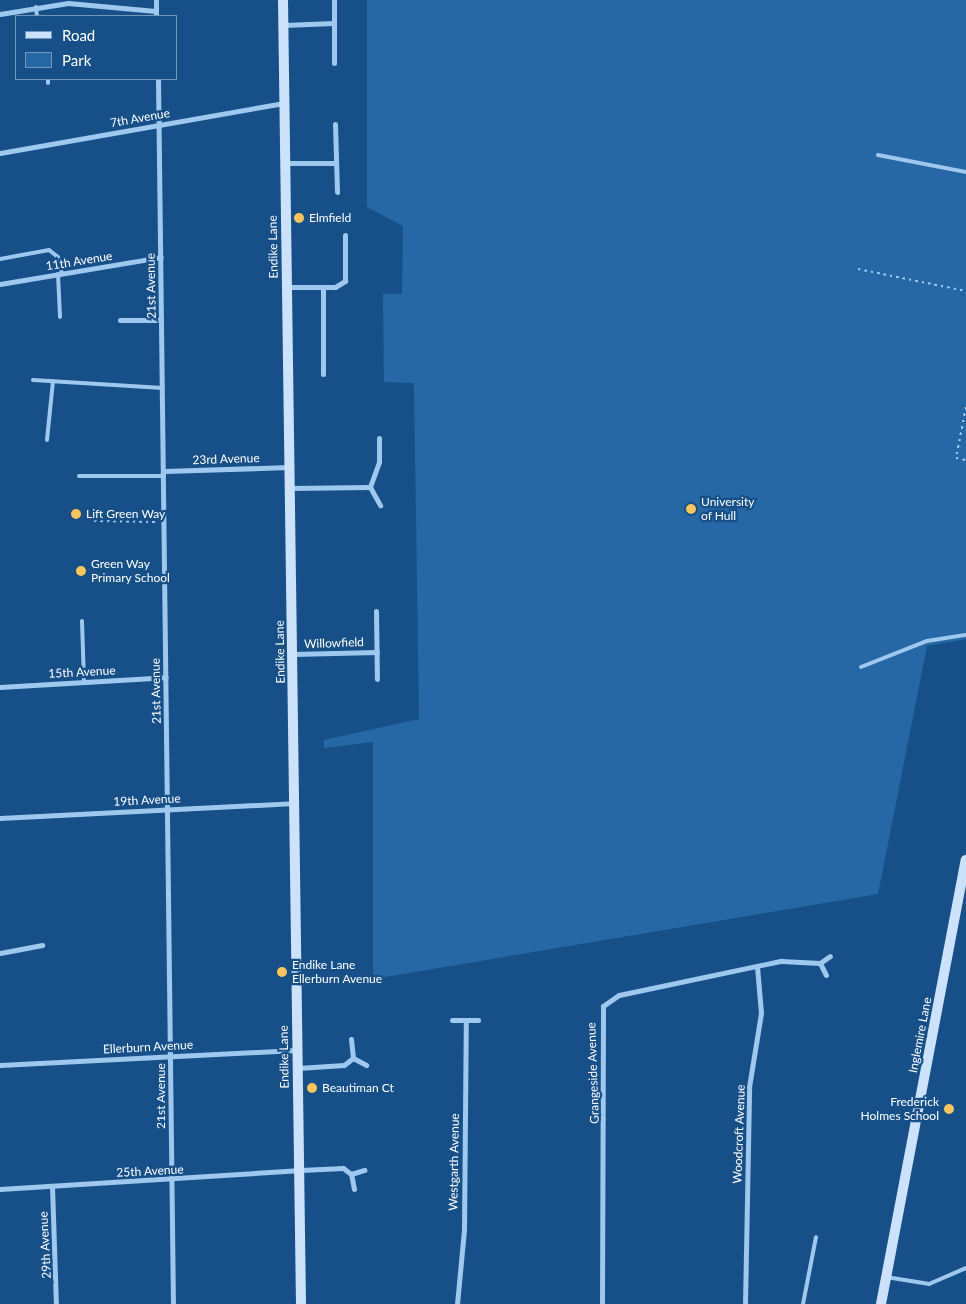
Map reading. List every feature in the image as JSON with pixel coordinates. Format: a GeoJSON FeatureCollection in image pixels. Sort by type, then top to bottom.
{"type":"FeatureCollection","features":[{"type":"Feature","properties":{"kind":"street"},"geometry":{"type":"LineString","coordinates":[[0,14],[68,3],[156,14],[156,0]]}},
{"type":"Feature","properties":{"kind":"street","name":"Endike Lane"},"geometry":{"type":"LineString","coordinates":[[283,0],[295,803],[296,1050],[301,1170],[301,1304]]}},
{"type":"Feature","properties":{"kind":"street"},"geometry":{"type":"LineString","coordinates":[[334,0],[334,63]]}},
{"type":"Feature","properties":{"kind":"street"},"geometry":{"type":"LineString","coordinates":[[284,25],[334,23]]}},
{"type":"Feature","properties":{"kind":"street","name":"21st Avenue"},"geometry":{"type":"LineString","coordinates":[[158,80],[173,1304]]}},
{"type":"Feature","properties":{"kind":"street","name":"7th Avenue"},"geometry":{"type":"LineString","coordinates":[[0,153],[284,103]]}},
{"type":"Feature","properties":{"kind":"street"},"geometry":{"type":"LineString","coordinates":[[336,124],[336,192]]}},
{"type":"Feature","properties":{"kind":"street"},"geometry":{"type":"LineString","coordinates":[[284,162],[336,163]]}},
{"type":"Feature","properties":{"kind":"street"},"geometry":{"type":"LineString","coordinates":[[286,287],[323,287],[345,280],[345,235]]}},
{"type":"Feature","properties":{"kind":"street","name":"11th Avenue"},"geometry":{"type":"LineString","coordinates":[[0,284],[161,257]]}},
{"type":"Feature","properties":{"kind":"street"},"geometry":{"type":"LineString","coordinates":[[323,287],[323,374]]}},
{"type":"Feature","properties":{"kind":"street"},"geometry":{"type":"LineString","coordinates":[[120,320],[161,320]]}},
{"type":"Feature","properties":{"kind":"street"},"geometry":{"type":"LineString","coordinates":[[379,438],[379,462],[370,487],[380,505]]}},
{"type":"Feature","properties":{"kind":"street","name":"23rd Avenue"},"geometry":{"type":"LineString","coordinates":[[164,473],[289,467]]}},
{"type":"Feature","properties":{"kind":"street"},"geometry":{"type":"LineString","coordinates":[[290,488],[370,487]]}},
{"type":"Feature","properties":{"kind":"street","name":"Willowfield"},"geometry":{"type":"LineString","coordinates":[[376,611],[377,679]]}},
{"type":"Feature","properties":{"kind":"street","name":"Willowfield"},"geometry":{"type":"LineString","coordinates":[[292,654],[377,652]]}},
{"type":"Feature","properties":{"kind":"street","name":"15th Avenue"},"geometry":{"type":"LineString","coordinates":[[0,687],[166,677]]}},
{"type":"Feature","properties":{"kind":"street","name":"19th Avenue"},"geometry":{"type":"LineString","coordinates":[[0,818],[295,803]]}},
{"type":"Feature","properties":{"kind":"street","name":"Inglemire Lane"},"geometry":{"type":"LineString","coordinates":[[881,1304],[966,860]]}},
{"type":"Feature","properties":{"kind":"street"},"geometry":{"type":"LineString","coordinates":[[0,953],[42,945]]}},
{"type":"Feature","properties":{"kind":"street"},"geometry":{"type":"LineString","coordinates":[[826,975],[820,963],[830,956]]}},
{"type":"Feature","properties":{"kind":"street","name":"Grangeside Avenue"},"geometry":{"type":"LineString","coordinates":[[602,1304],[603,1006],[618,995],[781,961],[820,963]]}},
{"type":"Feature","properties":{"kind":"street","name":"Woodcroft Avenue"},"geometry":{"type":"LineString","coordinates":[[745,1304],[749,1087],[761,1013],[758,966]]}},
{"type":"Feature","properties":{"kind":"street"},"geometry":{"type":"LineString","coordinates":[[452,1020],[478,1020]]}},
{"type":"Feature","properties":{"kind":"street","name":"Westgarth Avenue"},"geometry":{"type":"LineString","coordinates":[[457,1304],[464,1230],[466,1021]]}},
{"type":"Feature","properties":{"kind":"street"},"geometry":{"type":"LineString","coordinates":[[351,1039],[353,1058]]}},
{"type":"Feature","properties":{"kind":"street","name":"Ellerburn Avenue"},"geometry":{"type":"LineString","coordinates":[[0,1065],[296,1050]]}},
{"type":"Feature","properties":{"kind":"street"},"geometry":{"type":"LineString","coordinates":[[353,1058],[366,1066]]}},
{"type":"Feature","properties":{"kind":"street"},"geometry":{"type":"LineString","coordinates":[[297,1068],[344,1065],[353,1058]]}},
{"type":"Feature","properties":{"kind":"street","name":"25th Avenue"},"geometry":{"type":"LineString","coordinates":[[0,1189],[172,1180],[343,1168],[351,1174]]}},
{"type":"Feature","properties":{"kind":"street"},"geometry":{"type":"LineString","coordinates":[[354,1189],[351,1174],[364,1170]]}},
{"type":"Feature","properties":{"kind":"street","name":"29th Avenue"},"geometry":{"type":"LineString","coordinates":[[52,1186],[56,1304]]}},
{"type":"Feature","properties":{"kind":"lane"},"geometry":{"type":"LineString","coordinates":[[36,7],[37,15]]}},
{"type":"Feature","properties":{"kind":"lane"},"geometry":{"type":"LineString","coordinates":[[878,155],[966,172]]}},
{"type":"Feature","properties":{"kind":"lane"},"geometry":{"type":"LineString","coordinates":[[0,260],[49,250],[58,257],[60,317]]}},
{"type":"Feature","properties":{"kind":"lane"},"geometry":{"type":"LineString","coordinates":[[34,380],[162,388]]}},
{"type":"Feature","properties":{"kind":"lane"},"geometry":{"type":"LineString","coordinates":[[47,440],[53,381]]}},
{"type":"Feature","properties":{"kind":"lane"},"geometry":{"type":"LineString","coordinates":[[79,476],[164,473]]}},
{"type":"Feature","properties":{"kind":"lane"},"geometry":{"type":"LineString","coordinates":[[82,621],[84,682]]}},
{"type":"Feature","properties":{"kind":"lane"},"geometry":{"type":"LineString","coordinates":[[861,667],[927,641],[966,635]]}},
{"type":"Feature","properties":{"kind":"lane"},"geometry":{"type":"LineString","coordinates":[[804,1304],[816,1237]]}},
{"type":"Feature","properties":{"kind":"lane"},"geometry":{"type":"LineString","coordinates":[[886,1278],[928,1284],[966,1268]]}},
{"type":"Feature","properties":{"kind":"path"},"geometry":{"type":"LineString","coordinates":[[858,269],[966,291]]}},
{"type":"Feature","properties":{"kind":"path"},"geometry":{"type":"LineString","coordinates":[[966,407],[956,458],[966,460]]}},
{"type":"Feature","properties":{"kind":"path"},"geometry":{"type":"LineString","coordinates":[[94,521],[164,522]]}},
{"type":"Feature","properties":{"kind":"green space","name":"University of Hull"},"geometry":{"type":"Polygon","coordinates":[[[367,0],[966,0],[966,639],[927,646],[878,894],[373,979],[373,742],[324,748],[324,740],[419,719],[414,383],[384,382],[383,294],[402,294],[403,226],[367,207],[367,0]]]}},
{"type":"Feature","properties":{"kind":"place","name":"Elmfield"},"geometry":{"type":"Point","coordinates":[299,218]}},
{"type":"Feature","properties":{"kind":"place","name":"University of Hull"},"geometry":{"type":"Point","coordinates":[691,509]}},
{"type":"Feature","properties":{"kind":"place","name":"Lift Green Way"},"geometry":{"type":"Point","coordinates":[76,514]}},
{"type":"Feature","properties":{"kind":"place","name":"Green Way Primary School"},"geometry":{"type":"Point","coordinates":[81,571]}},
{"type":"Feature","properties":{"kind":"place","name":"Endike Lane Ellerburn Avenue"},"geometry":{"type":"Point","coordinates":[282,972]}},
{"type":"Feature","properties":{"kind":"place","name":"Beautiman Ct"},"geometry":{"type":"Point","coordinates":[312,1088]}},
{"type":"Feature","properties":{"kind":"place","name":"Frederick Holmes School"},"geometry":{"type":"Point","coordinates":[949,1109]}}]}
